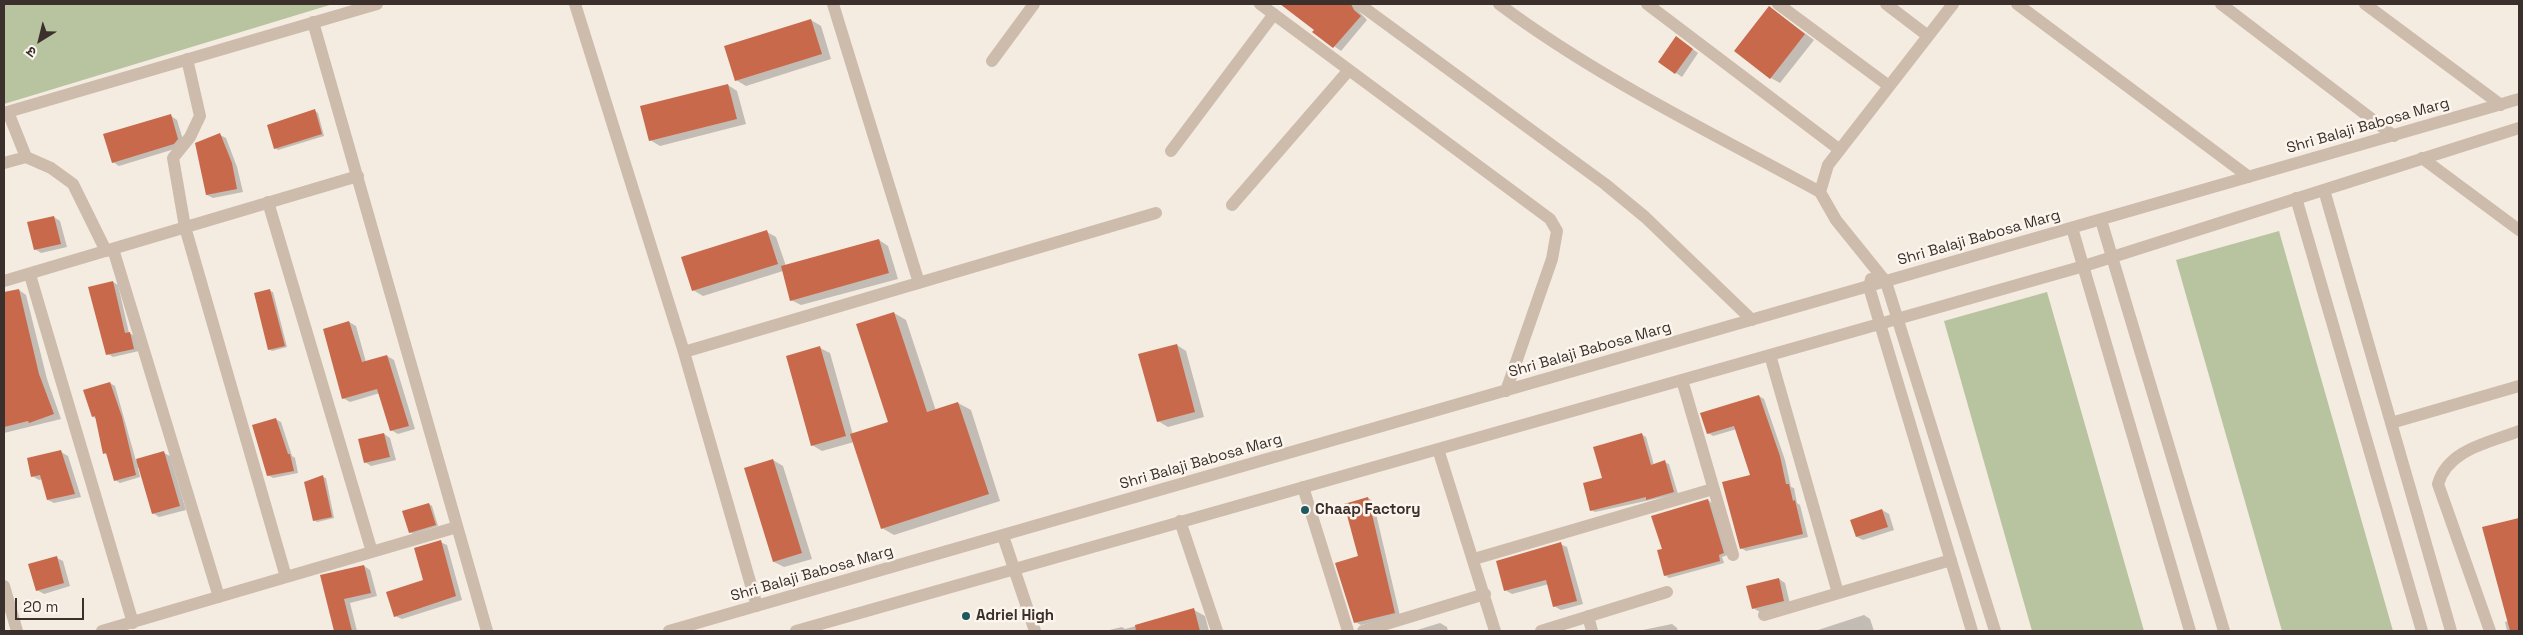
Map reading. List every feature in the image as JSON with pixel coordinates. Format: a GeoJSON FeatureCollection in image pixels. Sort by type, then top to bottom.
{"type":"FeatureCollection","features":[{"type":"Feature","properties":{"kind":"street"},"geometry":{"type":"LineString","coordinates":[[26,157],[6,112],[378,4]]}},
{"type":"Feature","properties":{"kind":"street"},"geometry":{"type":"LineString","coordinates":[[575,4],[684,352],[757,606]]}},
{"type":"Feature","properties":{"kind":"street"},"geometry":{"type":"LineString","coordinates":[[833,4],[919,283]]}},
{"type":"Feature","properties":{"kind":"street"},"geometry":{"type":"LineString","coordinates":[[992,61],[1034,4]]}},
{"type":"Feature","properties":{"kind":"street"},"geometry":{"type":"LineString","coordinates":[[1260,4],[1550,219],[1557,231],[1552,259],[1506,391]]}},
{"type":"Feature","properties":{"kind":"street"},"geometry":{"type":"LineString","coordinates":[[1359,4],[1605,184],[1645,216],[1752,320]]}},
{"type":"Feature","properties":{"kind":"street"},"geometry":{"type":"LineString","coordinates":[[1499,4],[1562,47],[1647,98],[1820,192],[1828,208],[1886,282],[1995,631]]}},
{"type":"Feature","properties":{"kind":"street"},"geometry":{"type":"LineString","coordinates":[[1647,4],[1840,150]]}},
{"type":"Feature","properties":{"kind":"street"},"geometry":{"type":"LineString","coordinates":[[1778,4],[1889,86]]}},
{"type":"Feature","properties":{"kind":"street"},"geometry":{"type":"LineString","coordinates":[[1886,4],[1928,36]]}},
{"type":"Feature","properties":{"kind":"street"},"geometry":{"type":"LineString","coordinates":[[1820,192],[1828,165],[1953,4]]}},
{"type":"Feature","properties":{"kind":"street"},"geometry":{"type":"LineString","coordinates":[[2018,4],[2249,177]]}},
{"type":"Feature","properties":{"kind":"street"},"geometry":{"type":"LineString","coordinates":[[2221,4],[2394,136]]}},
{"type":"Feature","properties":{"kind":"street"},"geometry":{"type":"LineString","coordinates":[[2365,4],[2501,105]]}},
{"type":"Feature","properties":{"kind":"street"},"geometry":{"type":"LineString","coordinates":[[1171,151],[1274,14]]}},
{"type":"Feature","properties":{"kind":"street"},"geometry":{"type":"LineString","coordinates":[[313,22],[487,631]]}},
{"type":"Feature","properties":{"kind":"street"},"geometry":{"type":"LineString","coordinates":[[187,59],[200,116],[190,137],[173,158],[185,227],[286,577]]}},
{"type":"Feature","properties":{"kind":"street"},"geometry":{"type":"LineString","coordinates":[[1232,205],[1348,70]]}},
{"type":"Feature","properties":{"kind":"street","name":"Shri Balaji Babosa Marg"},"geometry":{"type":"LineString","coordinates":[[670,631],[2519,100]]}},
{"type":"Feature","properties":{"kind":"street"},"geometry":{"type":"LineString","coordinates":[[796,631],[1013,568],[2114,258],[2296,198],[2519,128]]}},
{"type":"Feature","properties":{"kind":"street"},"geometry":{"type":"LineString","coordinates":[[4,163],[26,157],[51,168],[73,184],[110,250],[219,597]]}},
{"type":"Feature","properties":{"kind":"street"},"geometry":{"type":"LineString","coordinates":[[2422,158],[2519,230]]}},
{"type":"Feature","properties":{"kind":"street"},"geometry":{"type":"LineString","coordinates":[[4,281],[30,275],[358,176]]}},
{"type":"Feature","properties":{"kind":"street"},"geometry":{"type":"LineString","coordinates":[[2324,190],[2451,631]]}},
{"type":"Feature","properties":{"kind":"street"},"geometry":{"type":"LineString","coordinates":[[2296,198],[2422,631]]}},
{"type":"Feature","properties":{"kind":"street"},"geometry":{"type":"LineString","coordinates":[[268,202],[372,552]]}},
{"type":"Feature","properties":{"kind":"street"},"geometry":{"type":"LineString","coordinates":[[684,352],[1156,213]]}},
{"type":"Feature","properties":{"kind":"street"},"geometry":{"type":"LineString","coordinates":[[2101,220],[2114,258],[2224,631]]}},
{"type":"Feature","properties":{"kind":"street"},"geometry":{"type":"LineString","coordinates":[[2072,228],[2190,631]]}},
{"type":"Feature","properties":{"kind":"street"},"geometry":{"type":"LineString","coordinates":[[1874,269],[1869,287],[1972,631]]}},
{"type":"Feature","properties":{"kind":"street"},"geometry":{"type":"LineString","coordinates":[[30,275],[133,623]]}},
{"type":"Feature","properties":{"kind":"street"},"geometry":{"type":"LineString","coordinates":[[1770,355],[1838,593]]}},
{"type":"Feature","properties":{"kind":"street"},"geometry":{"type":"LineString","coordinates":[[1682,380],[1733,555]]}},
{"type":"Feature","properties":{"kind":"street"},"geometry":{"type":"LineString","coordinates":[[2391,423],[2519,386]]}},
{"type":"Feature","properties":{"kind":"street"},"geometry":{"type":"LineString","coordinates":[[2490,631],[2438,484],[2442,472],[2463,452],[2518,435]]}},
{"type":"Feature","properties":{"kind":"street"},"geometry":{"type":"LineString","coordinates":[[1438,449],[1485,594],[1495,631]]}},
{"type":"Feature","properties":{"kind":"street"},"geometry":{"type":"LineString","coordinates":[[1303,487],[1348,631]]}},
{"type":"Feature","properties":{"kind":"street"},"geometry":{"type":"LineString","coordinates":[[1474,559],[1713,489]]}},
{"type":"Feature","properties":{"kind":"street"},"geometry":{"type":"LineString","coordinates":[[1180,521],[1217,631]]}},
{"type":"Feature","properties":{"kind":"street"},"geometry":{"type":"LineString","coordinates":[[102,631],[457,527]]}},
{"type":"Feature","properties":{"kind":"street"},"geometry":{"type":"LineString","coordinates":[[1003,536],[1035,631]]}},
{"type":"Feature","properties":{"kind":"street"},"geometry":{"type":"LineString","coordinates":[[1764,615],[1951,560]]}},
{"type":"Feature","properties":{"kind":"street"},"geometry":{"type":"LineString","coordinates":[[4,586],[17,631]]}},
{"type":"Feature","properties":{"kind":"street"},"geometry":{"type":"LineString","coordinates":[[1541,631],[1667,592]]}},
{"type":"Feature","properties":{"kind":"street"},"geometry":{"type":"LineString","coordinates":[[1363,631],[1395,627],[1485,594]]}},
{"type":"Feature","properties":{"kind":"street"},"geometry":{"type":"LineString","coordinates":[[1588,616],[1592,631]]}},
{"type":"Feature","properties":{"kind":"green space"},"geometry":{"type":"Polygon","coordinates":[[[4,4],[333,4],[4,104],[4,4]]]}},
{"type":"Feature","properties":{"kind":"green space"},"geometry":{"type":"Polygon","coordinates":[[[2279,231],[2393,631],[2282,631],[2176,260],[2279,231]]]}},
{"type":"Feature","properties":{"kind":"green space"},"geometry":{"type":"Polygon","coordinates":[[[2047,292],[2144,631],[2032,631],[1944,321],[2047,292]]]}},
{"type":"Feature","properties":{"kind":"building"},"geometry":{"type":"Polygon","coordinates":[[[1280,4],[1351,4],[1354,10],[1361,16],[1333,48],[1312,32],[1314,30],[1280,4]]]}},
{"type":"Feature","properties":{"kind":"building"},"geometry":{"type":"Polygon","coordinates":[[[1769,6],[1805,34],[1770,79],[1734,51],[1769,6]]]}},
{"type":"Feature","properties":{"kind":"building"},"geometry":{"type":"Polygon","coordinates":[[[811,19],[822,54],[735,81],[724,46],[811,19]]]}},
{"type":"Feature","properties":{"kind":"building"},"geometry":{"type":"Polygon","coordinates":[[[1676,36],[1693,49],[1675,74],[1658,62],[1676,36]]]}},
{"type":"Feature","properties":{"kind":"building"},"geometry":{"type":"Polygon","coordinates":[[[728,84],[737,119],[649,141],[640,106],[728,84]]]}},
{"type":"Feature","properties":{"kind":"building"},"geometry":{"type":"Polygon","coordinates":[[[315,109],[322,134],[274,149],[267,125],[315,109]]]}},
{"type":"Feature","properties":{"kind":"building"},"geometry":{"type":"Polygon","coordinates":[[[171,114],[178,139],[174,144],[112,163],[103,134],[171,114]]]}},
{"type":"Feature","properties":{"kind":"building"},"geometry":{"type":"Polygon","coordinates":[[[220,133],[232,163],[237,189],[206,195],[195,143],[220,133]]]}},
{"type":"Feature","properties":{"kind":"building"},"geometry":{"type":"Polygon","coordinates":[[[54,216],[61,244],[34,250],[27,222],[54,216]]]}},
{"type":"Feature","properties":{"kind":"building"},"geometry":{"type":"Polygon","coordinates":[[[767,230],[778,264],[692,291],[681,257],[767,230]]]}},
{"type":"Feature","properties":{"kind":"building"},"geometry":{"type":"Polygon","coordinates":[[[879,239],[889,273],[790,301],[781,266],[879,239]]]}},
{"type":"Feature","properties":{"kind":"building"},"geometry":{"type":"Polygon","coordinates":[[[113,281],[125,333],[130,332],[134,349],[106,355],[88,287],[113,281]]]}},
{"type":"Feature","properties":{"kind":"building"},"geometry":{"type":"Polygon","coordinates":[[[19,289],[39,374],[54,414],[29,423],[28,421],[4,427],[4,292],[19,289]]]}},
{"type":"Feature","properties":{"kind":"building"},"geometry":{"type":"Polygon","coordinates":[[[270,289],[285,346],[268,350],[254,293],[270,289]]]}},
{"type":"Feature","properties":{"kind":"building"},"geometry":{"type":"Polygon","coordinates":[[[894,312],[927,412],[958,402],[989,494],[881,529],[850,434],[888,422],[856,324],[894,312]]]}},
{"type":"Feature","properties":{"kind":"building"},"geometry":{"type":"Polygon","coordinates":[[[349,321],[362,362],[387,355],[409,426],[390,431],[377,389],[342,399],[323,329],[349,321]]]}},
{"type":"Feature","properties":{"kind":"building"},"geometry":{"type":"Polygon","coordinates":[[[1177,344],[1195,412],[1157,422],[1138,354],[1177,344]]]}},
{"type":"Feature","properties":{"kind":"building"},"geometry":{"type":"Polygon","coordinates":[[[820,346],[846,436],[811,446],[786,356],[820,346]]]}},
{"type":"Feature","properties":{"kind":"building"},"geometry":{"type":"Polygon","coordinates":[[[110,382],[122,417],[136,475],[114,481],[106,453],[103,454],[95,416],[92,417],[83,390],[110,382]]]}},
{"type":"Feature","properties":{"kind":"building"},"geometry":{"type":"Polygon","coordinates":[[[1759,395],[1780,456],[1786,484],[1789,484],[1793,501],[1795,500],[1803,534],[1740,549],[1722,482],[1750,475],[1734,426],[1707,434],[1700,413],[1759,395]]]}},
{"type":"Feature","properties":{"kind":"building"},"geometry":{"type":"Polygon","coordinates":[[[276,418],[288,454],[290,454],[294,471],[267,476],[252,425],[276,418]]]}},
{"type":"Feature","properties":{"kind":"building"},"geometry":{"type":"Polygon","coordinates":[[[384,433],[390,457],[364,463],[358,439],[384,433]]]}},
{"type":"Feature","properties":{"kind":"building"},"geometry":{"type":"Polygon","coordinates":[[[1642,433],[1651,465],[1665,460],[1674,492],[1646,500],[1646,497],[1590,511],[1583,483],[1602,478],[1593,447],[1642,433]]]}},
{"type":"Feature","properties":{"kind":"building"},"geometry":{"type":"Polygon","coordinates":[[[61,450],[75,494],[47,500],[40,475],[31,477],[27,458],[61,450]]]}},
{"type":"Feature","properties":{"kind":"building"},"geometry":{"type":"Polygon","coordinates":[[[164,451],[180,506],[152,514],[136,459],[164,451]]]}},
{"type":"Feature","properties":{"kind":"building"},"geometry":{"type":"Polygon","coordinates":[[[773,459],[802,553],[773,562],[744,468],[773,459]]]}},
{"type":"Feature","properties":{"kind":"building"},"geometry":{"type":"Polygon","coordinates":[[[323,475],[332,517],[313,521],[304,482],[323,475]]]}},
{"type":"Feature","properties":{"kind":"building"},"geometry":{"type":"Polygon","coordinates":[[[1368,497],[1395,613],[1354,623],[1335,563],[1358,556],[1344,504],[1368,497]]]}},
{"type":"Feature","properties":{"kind":"building"},"geometry":{"type":"Polygon","coordinates":[[[1708,499],[1724,553],[1719,555],[1720,561],[1664,576],[1657,550],[1662,549],[1651,516],[1708,499]]]}},
{"type":"Feature","properties":{"kind":"building"},"geometry":{"type":"Polygon","coordinates":[[[429,503],[436,525],[409,533],[402,511],[429,503]]]}},
{"type":"Feature","properties":{"kind":"building"},"geometry":{"type":"Polygon","coordinates":[[[1882,509],[1888,527],[1856,537],[1850,520],[1882,509]]]}},
{"type":"Feature","properties":{"kind":"building"},"geometry":{"type":"Polygon","coordinates":[[[2519,518],[2519,631],[2510,631],[2482,527],[2519,518]]]}},
{"type":"Feature","properties":{"kind":"building"},"geometry":{"type":"Polygon","coordinates":[[[441,540],[456,596],[394,617],[386,592],[423,580],[414,548],[441,540]]]}},
{"type":"Feature","properties":{"kind":"building"},"geometry":{"type":"Polygon","coordinates":[[[1561,542],[1577,601],[1553,607],[1546,580],[1504,591],[1496,561],[1561,542]]]}},
{"type":"Feature","properties":{"kind":"building"},"geometry":{"type":"Polygon","coordinates":[[[57,556],[64,583],[36,591],[28,564],[57,556]]]}},
{"type":"Feature","properties":{"kind":"building"},"geometry":{"type":"Polygon","coordinates":[[[364,565],[371,593],[344,599],[352,631],[334,631],[320,575],[364,565]]]}},
{"type":"Feature","properties":{"kind":"building"},"geometry":{"type":"Polygon","coordinates":[[[1779,578],[1784,601],[1752,609],[1746,586],[1779,578]]]}},
{"type":"Feature","properties":{"kind":"building"},"geometry":{"type":"Polygon","coordinates":[[[1194,608],[1200,631],[1136,631],[1135,625],[1194,608]]]}},
{"type":"Feature","properties":{"kind":"place","name":"Chaap Factory"},"geometry":{"type":"Point","coordinates":[1305,510]}},
{"type":"Feature","properties":{"kind":"place","name":"Adriel High"},"geometry":{"type":"Point","coordinates":[966,616]}}]}
